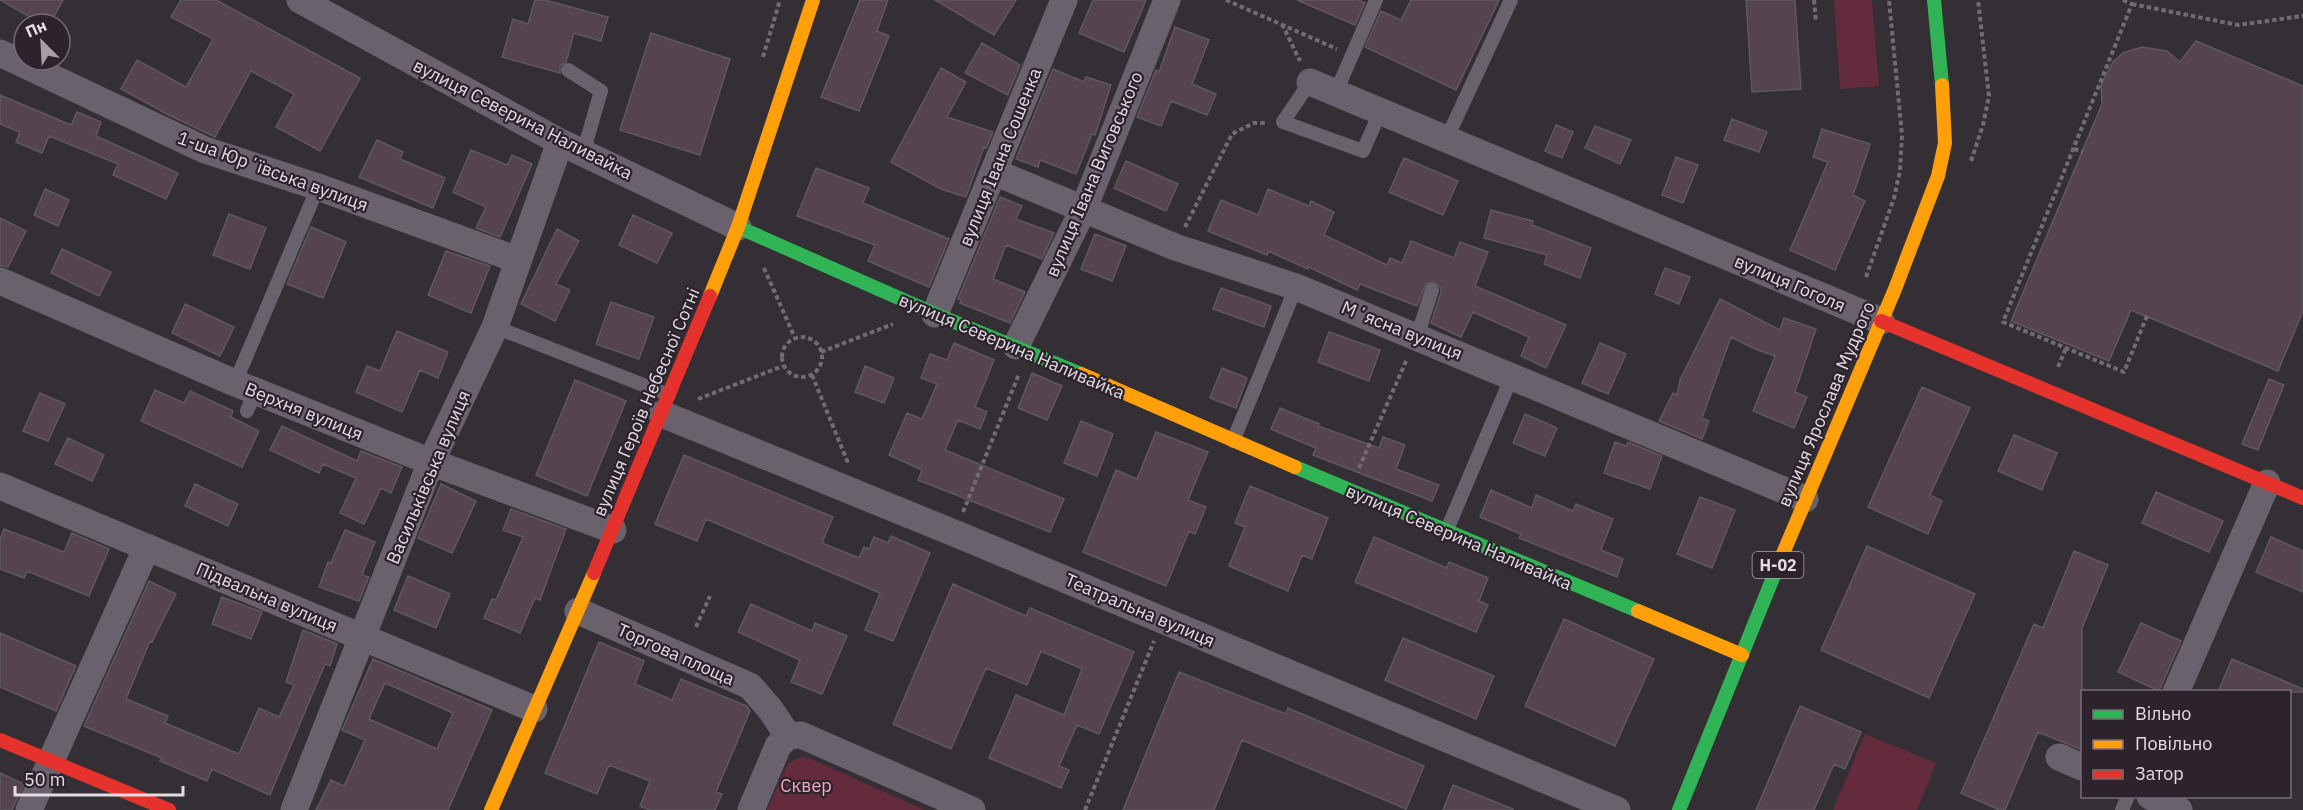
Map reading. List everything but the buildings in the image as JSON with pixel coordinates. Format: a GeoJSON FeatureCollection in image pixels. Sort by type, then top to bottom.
{"type":"FeatureCollection","features":[{"type":"Feature","properties":{"kind":"street","name":"вулиця Северина Наливайка"},"geometry":{"type":"LineString","coordinates":[[300,0],[572,148],[738,227],[931,313],[1022,349],[1349,491],[1742,655]]}},
{"type":"Feature","properties":{"kind":"street","name":"вулиця Героїв Небесної Сотні"},"geometry":{"type":"LineString","coordinates":[[491,810],[666,405],[738,227],[813,0]]}},
{"type":"Feature","properties":{"kind":"street","name":"вулиця Івана Сошенка"},"geometry":{"type":"LineString","coordinates":[[931,313],[994,172],[1064,0]]}},
{"type":"Feature","properties":{"kind":"street","name":"вулиця Івана Виговського"},"geometry":{"type":"LineString","coordinates":[[1022,349],[1084,208],[1167,0]]}},
{"type":"Feature","properties":{"kind":"street","name":"вулиця Ярослава Мудрого"},"geometry":{"type":"LineString","coordinates":[[1679,810],[1805,499],[1881,321],[1938,176],[1945,143],[1934,0]]}},
{"type":"Feature","properties":{"kind":"street","name":"1-ша Юрʼївська вулиця"},"geometry":{"type":"LineString","coordinates":[[0,54],[205,150],[318,187],[518,260]]}},
{"type":"Feature","properties":{"kind":"street","name":"вулиця Гоголя"},"geometry":{"type":"LineString","coordinates":[[1310,82],[2267,483],[2301,491]]}},
{"type":"Feature","properties":{"kind":"street","name":"Васильківська вулиця"},"geometry":{"type":"LineString","coordinates":[[294,810],[431,462],[495,327],[518,260],[572,148]]}},
{"type":"Feature","properties":{"kind":"street","name":"Мʼясна вулиця"},"geometry":{"type":"LineString","coordinates":[[994,172],[1175,247],[1296,287],[1805,499]]}},
{"type":"Feature","properties":{"kind":"street","name":"Верхня вулиця"},"geometry":{"type":"LineString","coordinates":[[0,281],[246,395],[613,530]]}},
{"type":"Feature","properties":{"kind":"street","name":"Театральна вулиця"},"geometry":{"type":"LineString","coordinates":[[666,405],[861,495],[1617,810]]}},
{"type":"Feature","properties":{"kind":"street"},"geometry":{"type":"LineString","coordinates":[[2177,690],[2267,483]]}},
{"type":"Feature","properties":{"kind":"street","name":"Підвальна вулиця"},"geometry":{"type":"LineString","coordinates":[[0,486],[534,709]]}},
{"type":"Feature","properties":{"kind":"street"},"geometry":{"type":"LineString","coordinates":[[29,810],[147,547]]}},
{"type":"Feature","properties":{"kind":"street","name":"Торгова площа"},"geometry":{"type":"LineString","coordinates":[[578,611],[750,686],[770,709],[788,736]]}},
{"type":"Feature","properties":{"kind":"street"},"geometry":{"type":"LineString","coordinates":[[752,810],[778,746],[788,736],[801,735],[972,810]]}},
{"type":"Feature","properties":{"kind":"street"},"geometry":{"type":"LineString","coordinates":[[0,740],[169,810]]}},
{"type":"Feature","properties":{"kind":"street"},"geometry":{"type":"LineString","coordinates":[[2154,798],[2179,810]]}},
{"type":"Feature","properties":{"kind":"lane"},"geometry":{"type":"LineString","coordinates":[[1336,92],[1376,0]]}},
{"type":"Feature","properties":{"kind":"lane"},"geometry":{"type":"LineString","coordinates":[[1447,138],[1511,0]]}},
{"type":"Feature","properties":{"kind":"lane"},"geometry":{"type":"LineString","coordinates":[[568,70],[601,91],[572,148]]}},
{"type":"Feature","properties":{"kind":"lane"},"geometry":{"type":"LineString","coordinates":[[1310,82],[1283,122],[1363,151],[1381,110]]}},
{"type":"Feature","properties":{"kind":"lane"},"geometry":{"type":"LineString","coordinates":[[246,395],[318,187]]}},
{"type":"Feature","properties":{"kind":"lane"},"geometry":{"type":"LineString","coordinates":[[1233,441],[1296,287]]}},
{"type":"Feature","properties":{"kind":"lane"},"geometry":{"type":"LineString","coordinates":[[1417,337],[1432,290]]}},
{"type":"Feature","properties":{"kind":"lane"},"geometry":{"type":"LineString","coordinates":[[495,327],[666,405]]}},
{"type":"Feature","properties":{"kind":"lane"},"geometry":{"type":"LineString","coordinates":[[1446,532],[1512,376]]}},
{"type":"Feature","properties":{"kind":"path"},"geometry":{"type":"LineString","coordinates":[[1226,0],[1339,50],[1347,68]]}},
{"type":"Feature","properties":{"kind":"path"},"geometry":{"type":"LineString","coordinates":[[1814,0],[1816,22]]}},
{"type":"Feature","properties":{"kind":"path"},"geometry":{"type":"LineString","coordinates":[[1866,277],[1894,198],[1900,171],[1902,135],[1889,0]]}},
{"type":"Feature","properties":{"kind":"path"},"geometry":{"type":"LineString","coordinates":[[2123,0],[2132,4],[2238,25],[2303,16]]}},
{"type":"Feature","properties":{"kind":"path"},"geometry":{"type":"LineString","coordinates":[[2132,4],[2003,322],[2124,372],[2147,316]]}},
{"type":"Feature","properties":{"kind":"path"},"geometry":{"type":"LineString","coordinates":[[1282,24],[1310,82]]}},
{"type":"Feature","properties":{"kind":"path"},"geometry":{"type":"LineString","coordinates":[[1175,247],[1232,134],[1254,123],[1283,122]]}},
{"type":"Feature","properties":{"kind":"path"},"geometry":{"type":"LineString","coordinates":[[2074,149],[2083,152]]}},
{"type":"Feature","properties":{"kind":"path"},"geometry":{"type":"LineString","coordinates":[[762,264],[795,338]]}},
{"type":"Feature","properties":{"kind":"path"},"geometry":{"type":"LineString","coordinates":[[821,352],[931,313]]}},
{"type":"Feature","properties":{"kind":"path"},"geometry":{"type":"LineString","coordinates":[[1349,491],[1417,337]]}},
{"type":"Feature","properties":{"kind":"path"},"geometry":{"type":"LineString","coordinates":[[795,338],[808,338],[819,346],[821,365],[812,375],[799,377],[792,375],[783,366],[782,352],[789,341],[795,338]]}},
{"type":"Feature","properties":{"kind":"path"},"geometry":{"type":"LineString","coordinates":[[2055,376],[2066,348]]}},
{"type":"Feature","properties":{"kind":"path"},"geometry":{"type":"LineString","coordinates":[[954,532],[1022,349]]}},
{"type":"Feature","properties":{"kind":"path"},"geometry":{"type":"LineString","coordinates":[[698,399],[783,366]]}},
{"type":"Feature","properties":{"kind":"path"},"geometry":{"type":"LineString","coordinates":[[812,375],[861,495]]}},
{"type":"Feature","properties":{"kind":"path"},"geometry":{"type":"LineString","coordinates":[[696,627],[710,596]]}},
{"type":"Feature","properties":{"kind":"path"},"geometry":{"type":"LineString","coordinates":[[1085,810],[1163,620]]}},
{"type":"Feature","properties":{"kind":"green space"},"geometry":{"type":"Polygon","coordinates":[[[1834,0],[1872,0],[1879,86],[1840,89],[1834,0]]]}},
{"type":"Feature","properties":{"kind":"green space"},"geometry":{"type":"Polygon","coordinates":[[[1865,734],[1936,763],[1917,810],[1833,810],[1865,734]]]}},
{"type":"Feature","properties":{"kind":"green space","name":"Сквер"},"geometry":{"type":"Polygon","coordinates":[[[801,757],[811,759],[925,810],[767,810],[788,763],[801,757]]]}},
{"type":"Feature","properties":{"kind":"traffic: fast"},"geometry":{"type":"LineString","coordinates":[[1934,0],[1942,85]]}},
{"type":"Feature","properties":{"kind":"traffic: fast"},"geometry":{"type":"LineString","coordinates":[[738,227],[935,314],[1081,374]]}},
{"type":"Feature","properties":{"kind":"traffic: fast"},"geometry":{"type":"LineString","coordinates":[[1295,467],[1638,611]]}},
{"type":"Feature","properties":{"kind":"traffic: fast"},"geometry":{"type":"LineString","coordinates":[[1679,810],[1779,563]]}},
{"type":"Feature","properties":{"kind":"traffic: slow"},"geometry":{"type":"LineString","coordinates":[[710,296],[738,227],[813,0]]}},
{"type":"Feature","properties":{"kind":"traffic: slow"},"geometry":{"type":"LineString","coordinates":[[1779,563],[1895,289],[1938,176],[1945,143],[1942,85]]}},
{"type":"Feature","properties":{"kind":"traffic: slow"},"geometry":{"type":"LineString","coordinates":[[1081,374],[1295,467]]}},
{"type":"Feature","properties":{"kind":"traffic: slow"},"geometry":{"type":"LineString","coordinates":[[491,810],[594,573]]}},
{"type":"Feature","properties":{"kind":"traffic: slow"},"geometry":{"type":"LineString","coordinates":[[1638,611],[1742,655]]}},
{"type":"Feature","properties":{"kind":"traffic: jam"},"geometry":{"type":"LineString","coordinates":[[594,573],[710,296]]}},
{"type":"Feature","properties":{"kind":"traffic: jam"},"geometry":{"type":"LineString","coordinates":[[1881,321],[2303,498]]}},
{"type":"Feature","properties":{"kind":"traffic: jam"},"geometry":{"type":"LineString","coordinates":[[0,740],[169,810]]}}]}
